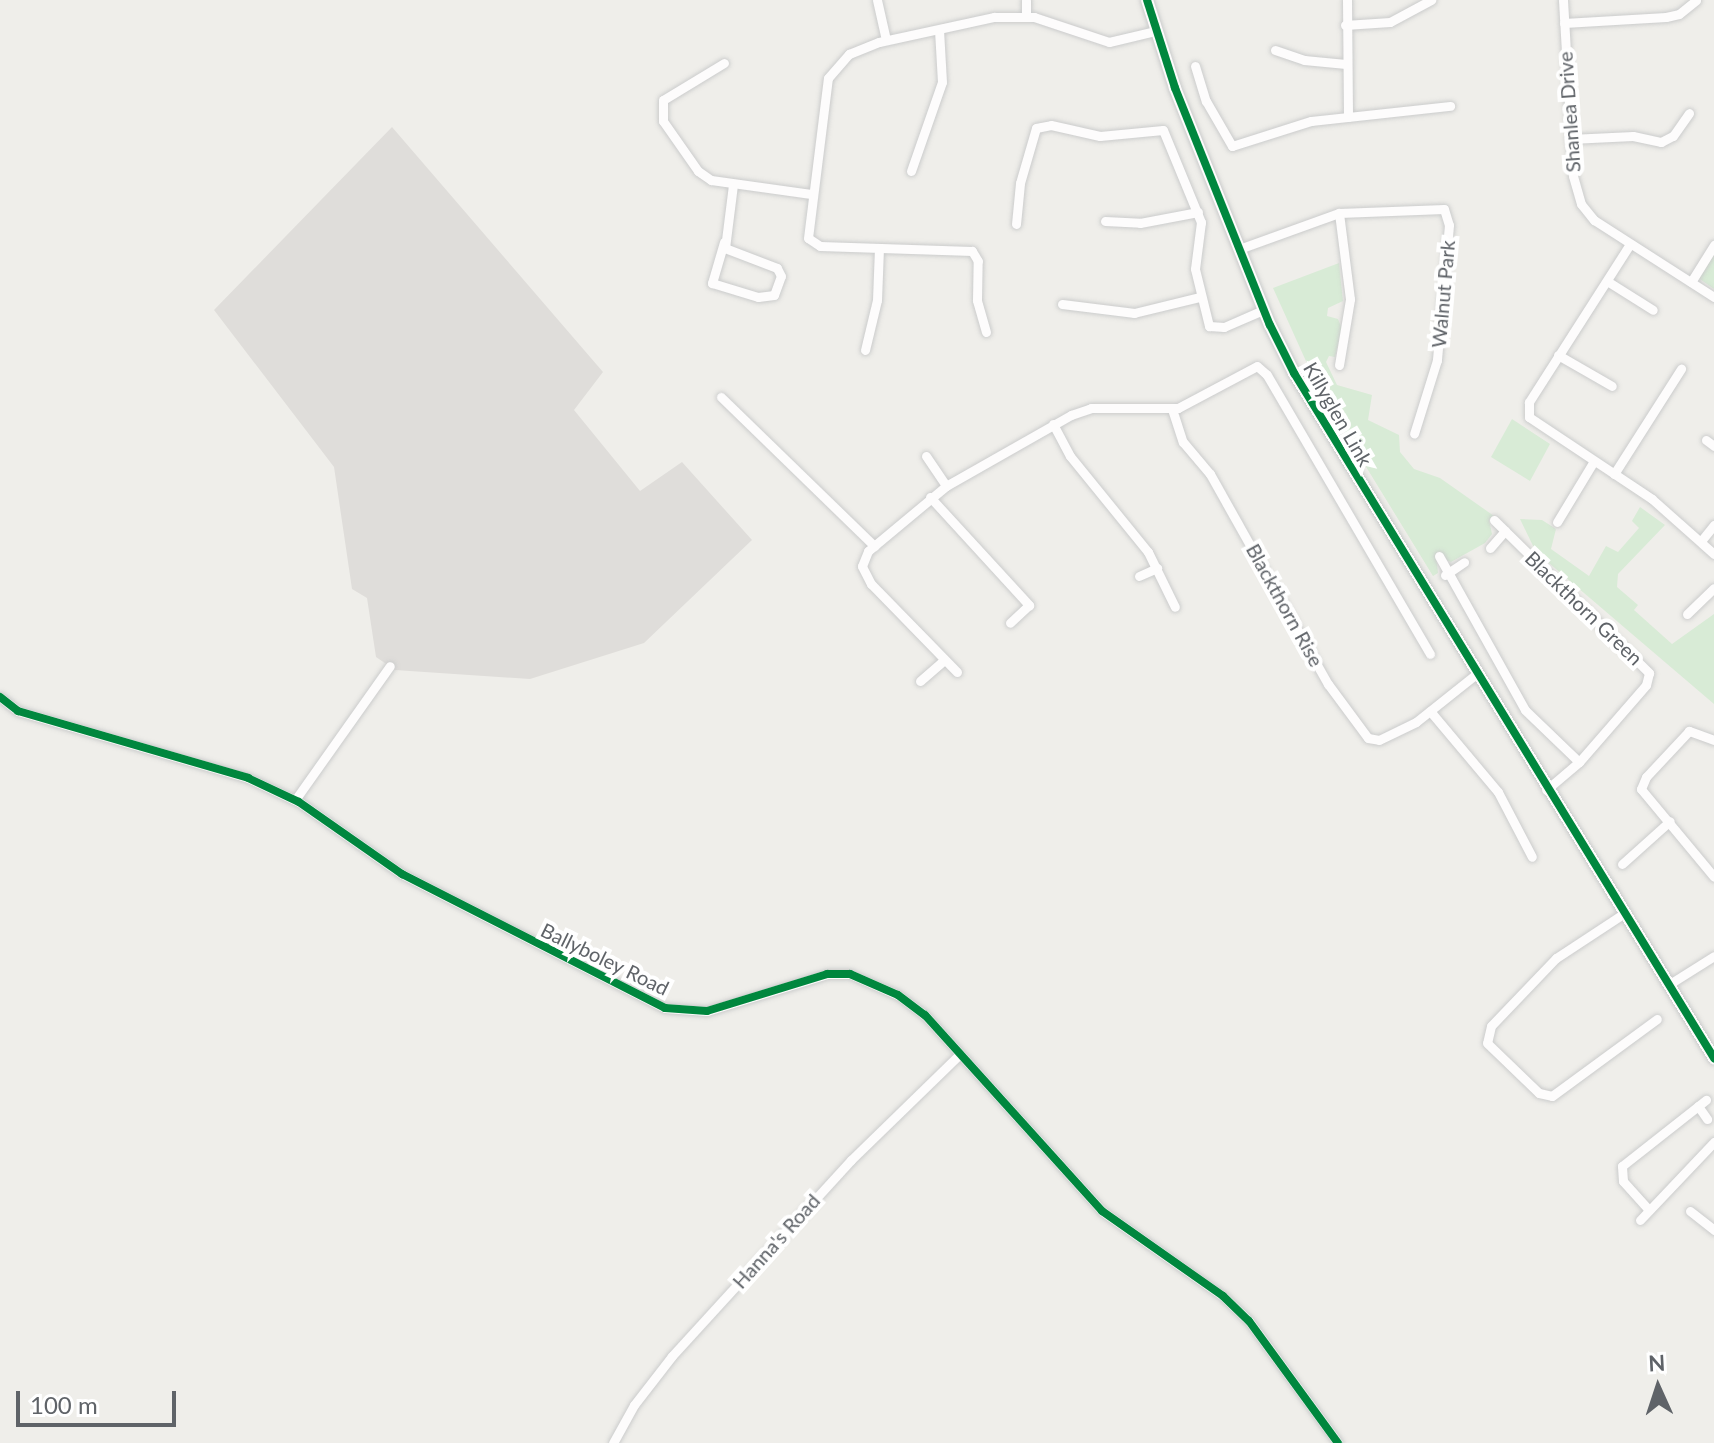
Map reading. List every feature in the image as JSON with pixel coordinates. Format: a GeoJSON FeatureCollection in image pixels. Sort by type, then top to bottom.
{"type":"FeatureCollection","features":[{"type":"Feature","properties":{"kind":"street"},"geometry":{"type":"LineString","coordinates":[[877,0],[886,40]]}},
{"type":"Feature","properties":{"kind":"street"},"geometry":{"type":"LineString","coordinates":[[1026,0],[1026,16]]}},
{"type":"Feature","properties":{"kind":"street","name":"Killyglen Link"},"geometry":{"type":"LineString","coordinates":[[1147,0],[1155,31],[1263,310],[1294,373],[1475,675],[1714,1058]]}},
{"type":"Feature","properties":{"kind":"street"},"geometry":{"type":"LineString","coordinates":[[1347,0],[1348,117]]}},
{"type":"Feature","properties":{"kind":"street"},"geometry":{"type":"LineString","coordinates":[[1345,25],[1390,22],[1431,0]]}},
{"type":"Feature","properties":{"kind":"street","name":"Shanlea Drive"},"geometry":{"type":"LineString","coordinates":[[1563,0],[1570,139],[1581,204],[1630,244],[1714,297]]}},
{"type":"Feature","properties":{"kind":"street"},"geometry":{"type":"LineString","coordinates":[[1564,23],[1666,17],[1679,14],[1696,0]]}},
{"type":"Feature","properties":{"kind":"street"},"geometry":{"type":"LineString","coordinates":[[986,332],[977,300],[978,274],[972,251],[812,243],[807,231],[828,78],[849,54],[886,40],[1026,16],[1109,42],[1155,31]]}},
{"type":"Feature","properties":{"kind":"street"},"geometry":{"type":"LineString","coordinates":[[911,171],[943,76],[939,30]]}},
{"type":"Feature","properties":{"kind":"street"},"geometry":{"type":"LineString","coordinates":[[1275,50],[1304,60],[1346,64]]}},
{"type":"Feature","properties":{"kind":"street"},"geometry":{"type":"LineString","coordinates":[[724,63],[665,99],[659,110],[698,171],[733,185],[811,194]]}},
{"type":"Feature","properties":{"kind":"street"},"geometry":{"type":"LineString","coordinates":[[1195,66],[1206,101],[1232,146],[1311,121],[1450,106]]}},
{"type":"Feature","properties":{"kind":"street"},"geometry":{"type":"LineString","coordinates":[[1570,139],[1633,136],[1661,142],[1673,136],[1689,113]]}},
{"type":"Feature","properties":{"kind":"street"},"geometry":{"type":"LineString","coordinates":[[1016,224],[1031,136],[1046,125],[1100,136],[1163,130],[1198,212],[1199,297],[1214,329],[1263,310]]}},
{"type":"Feature","properties":{"kind":"street"},"geometry":{"type":"LineString","coordinates":[[724,242],[729,253],[777,268],[781,276],[774,295],[758,297],[712,283],[724,242],[733,185]]}},
{"type":"Feature","properties":{"kind":"street","name":"Walnut Park"},"geometry":{"type":"LineString","coordinates":[[1239,249],[1339,213],[1437,207],[1449,216],[1437,360],[1414,434]]}},
{"type":"Feature","properties":{"kind":"street"},"geometry":{"type":"LineString","coordinates":[[1105,221],[1140,223],[1198,212]]}},
{"type":"Feature","properties":{"kind":"street"},"geometry":{"type":"LineString","coordinates":[[1339,213],[1350,299],[1339,365]]}},
{"type":"Feature","properties":{"kind":"street"},"geometry":{"type":"LineString","coordinates":[[1630,244],[1558,355],[1528,412],[1534,424],[1614,474],[1714,554]]}},
{"type":"Feature","properties":{"kind":"street"},"geometry":{"type":"LineString","coordinates":[[1691,282],[1714,245]]}},
{"type":"Feature","properties":{"kind":"street"},"geometry":{"type":"LineString","coordinates":[[865,350],[877,300],[879,248]]}},
{"type":"Feature","properties":{"kind":"street"},"geometry":{"type":"LineString","coordinates":[[1607,281],[1653,310]]}},
{"type":"Feature","properties":{"kind":"street"},"geometry":{"type":"LineString","coordinates":[[1062,304],[1139,312],[1199,297]]}},
{"type":"Feature","properties":{"kind":"street"},"geometry":{"type":"LineString","coordinates":[[1558,355],[1612,386]]}},
{"type":"Feature","properties":{"kind":"street"},"geometry":{"type":"LineString","coordinates":[[957,672],[871,584],[862,566],[874,546],[946,486],[1063,418],[1093,408],[1172,409],[1198,400],[1250,367],[1262,368],[1430,654]]}},
{"type":"Feature","properties":{"kind":"street"},"geometry":{"type":"LineString","coordinates":[[1614,474],[1681,369]]}},
{"type":"Feature","properties":{"kind":"street"},"geometry":{"type":"LineString","coordinates":[[721,397],[874,546]]}},
{"type":"Feature","properties":{"kind":"street","name":"Blackthorn Rise"},"geometry":{"type":"LineString","coordinates":[[1172,409],[1185,446],[1216,484],[1328,684],[1363,734],[1379,740],[1430,711],[1475,675]]}},
{"type":"Feature","properties":{"kind":"street"},"geometry":{"type":"LineString","coordinates":[[1053,424],[1070,456],[1157,568],[1175,607]]}},
{"type":"Feature","properties":{"kind":"street"},"geometry":{"type":"LineString","coordinates":[[926,456],[946,486]]}},
{"type":"Feature","properties":{"kind":"street"},"geometry":{"type":"LineString","coordinates":[[1557,522],[1594,461]]}},
{"type":"Feature","properties":{"kind":"street"},"geometry":{"type":"LineString","coordinates":[[930,497],[1029,605],[1010,623]]}},
{"type":"Feature","properties":{"kind":"street","name":"Blackthorn Green"},"geometry":{"type":"LineString","coordinates":[[1494,520],[1649,672],[1646,685],[1579,762],[1546,790]]}},
{"type":"Feature","properties":{"kind":"street"},"geometry":{"type":"LineString","coordinates":[[1701,541],[1714,525]]}},
{"type":"Feature","properties":{"kind":"street"},"geometry":{"type":"LineString","coordinates":[[1490,548],[1505,531]]}},
{"type":"Feature","properties":{"kind":"street"},"geometry":{"type":"LineString","coordinates":[[1439,556],[1445,575],[1525,710],[1579,762]]}},
{"type":"Feature","properties":{"kind":"street"},"geometry":{"type":"LineString","coordinates":[[1445,575],[1464,562]]}},
{"type":"Feature","properties":{"kind":"street"},"geometry":{"type":"LineString","coordinates":[[1139,576],[1157,568]]}},
{"type":"Feature","properties":{"kind":"street"},"geometry":{"type":"LineString","coordinates":[[1687,614],[1714,588]]}},
{"type":"Feature","properties":{"kind":"street"},"geometry":{"type":"LineString","coordinates":[[920,681],[944,660]]}},
{"type":"Feature","properties":{"kind":"street"},"geometry":{"type":"LineString","coordinates":[[295,800],[390,666]]}},
{"type":"Feature","properties":{"kind":"street","name":"Ballyboley Road"},"geometry":{"type":"LineString","coordinates":[[0,697],[18,711],[248,778],[295,800],[402,874],[665,1008],[707,1011],[808,977],[850,974],[898,995],[925,1015],[1102,1211],[1223,1296],[1249,1321],[1338,1443]]}},
{"type":"Feature","properties":{"kind":"street"},"geometry":{"type":"LineString","coordinates":[[1430,711],[1498,792],[1532,857]]}},
{"type":"Feature","properties":{"kind":"street"},"geometry":{"type":"LineString","coordinates":[[1714,740],[1690,730],[1643,782],[1645,798],[1670,821],[1714,877]]}},
{"type":"Feature","properties":{"kind":"street"},"geometry":{"type":"LineString","coordinates":[[1622,864],[1670,821]]}},
{"type":"Feature","properties":{"kind":"street"},"geometry":{"type":"LineString","coordinates":[[1623,914],[1556,958],[1491,1026],[1487,1043],[1538,1092],[1552,1096],[1657,1019]]}},
{"type":"Feature","properties":{"kind":"street"},"geometry":{"type":"LineString","coordinates":[[1668,985],[1714,956]]}},
{"type":"Feature","properties":{"kind":"street","name":"Hanna's Road"},"geometry":{"type":"LineString","coordinates":[[613,1443],[646,1388],[680,1347],[851,1160],[959,1055]]}},
{"type":"Feature","properties":{"kind":"street"},"geometry":{"type":"LineString","coordinates":[[1649,1210],[1623,1181],[1622,1166],[1702,1103],[1707,1119]]}},
{"type":"Feature","properties":{"kind":"street"},"geometry":{"type":"LineString","coordinates":[[1640,1220],[1714,1142]]}},
{"type":"Feature","properties":{"kind":"street"},"geometry":{"type":"LineString","coordinates":[[1690,1211],[1714,1230]]}},
{"type":"Feature","properties":{"kind":"shaded area"},"geometry":{"type":"Polygon","coordinates":[[[392,127],[603,372],[574,410],[640,491],[682,462],[752,540],[644,643],[530,679],[395,670],[376,657],[367,598],[352,589],[334,467],[214,310],[392,127]]]}},
{"type":"Feature","properties":{"kind":"green space"},"geometry":{"type":"Polygon","coordinates":[[[1714,246],[1714,289],[1697,277],[1714,246]]]}},
{"type":"Feature","properties":{"kind":"green space"},"geometry":{"type":"Polygon","coordinates":[[[1339,263],[1343,301],[1328,308],[1327,316],[1338,319],[1342,329],[1335,357],[1329,356],[1326,362],[1337,385],[1372,395],[1368,420],[1399,435],[1400,452],[1414,469],[1440,478],[1494,516],[1489,520],[1492,534],[1485,543],[1451,562],[1436,556],[1438,573],[1433,576],[1319,390],[1273,288],[1339,263]]]}},
{"type":"Feature","properties":{"kind":"green space"},"geometry":{"type":"Polygon","coordinates":[[[1512,419],[1550,444],[1530,481],[1491,457],[1512,419]]]}},
{"type":"Feature","properties":{"kind":"green space"},"geometry":{"type":"Polygon","coordinates":[[[1640,507],[1665,525],[1618,574],[1617,587],[1638,605],[1634,610],[1672,644],[1714,614],[1714,704],[1536,552],[1520,519],[1542,520],[1556,529],[1551,549],[1589,576],[1606,546],[1618,552],[1639,528],[1632,521],[1640,507]]]}},
{"type":"Feature","properties":{"kind":"cycle path"},"geometry":{"type":"LineString","coordinates":[[1147,0],[1175,88],[1270,325],[1294,373],[1714,1058]]}},
{"type":"Feature","properties":{"kind":"cycle path"},"geometry":{"type":"LineString","coordinates":[[0,697],[18,711],[248,778],[299,802],[402,874],[665,1008],[707,1011],[827,974],[850,974],[898,995],[925,1015],[1102,1211],[1223,1296],[1249,1321],[1338,1443]]}}]}
